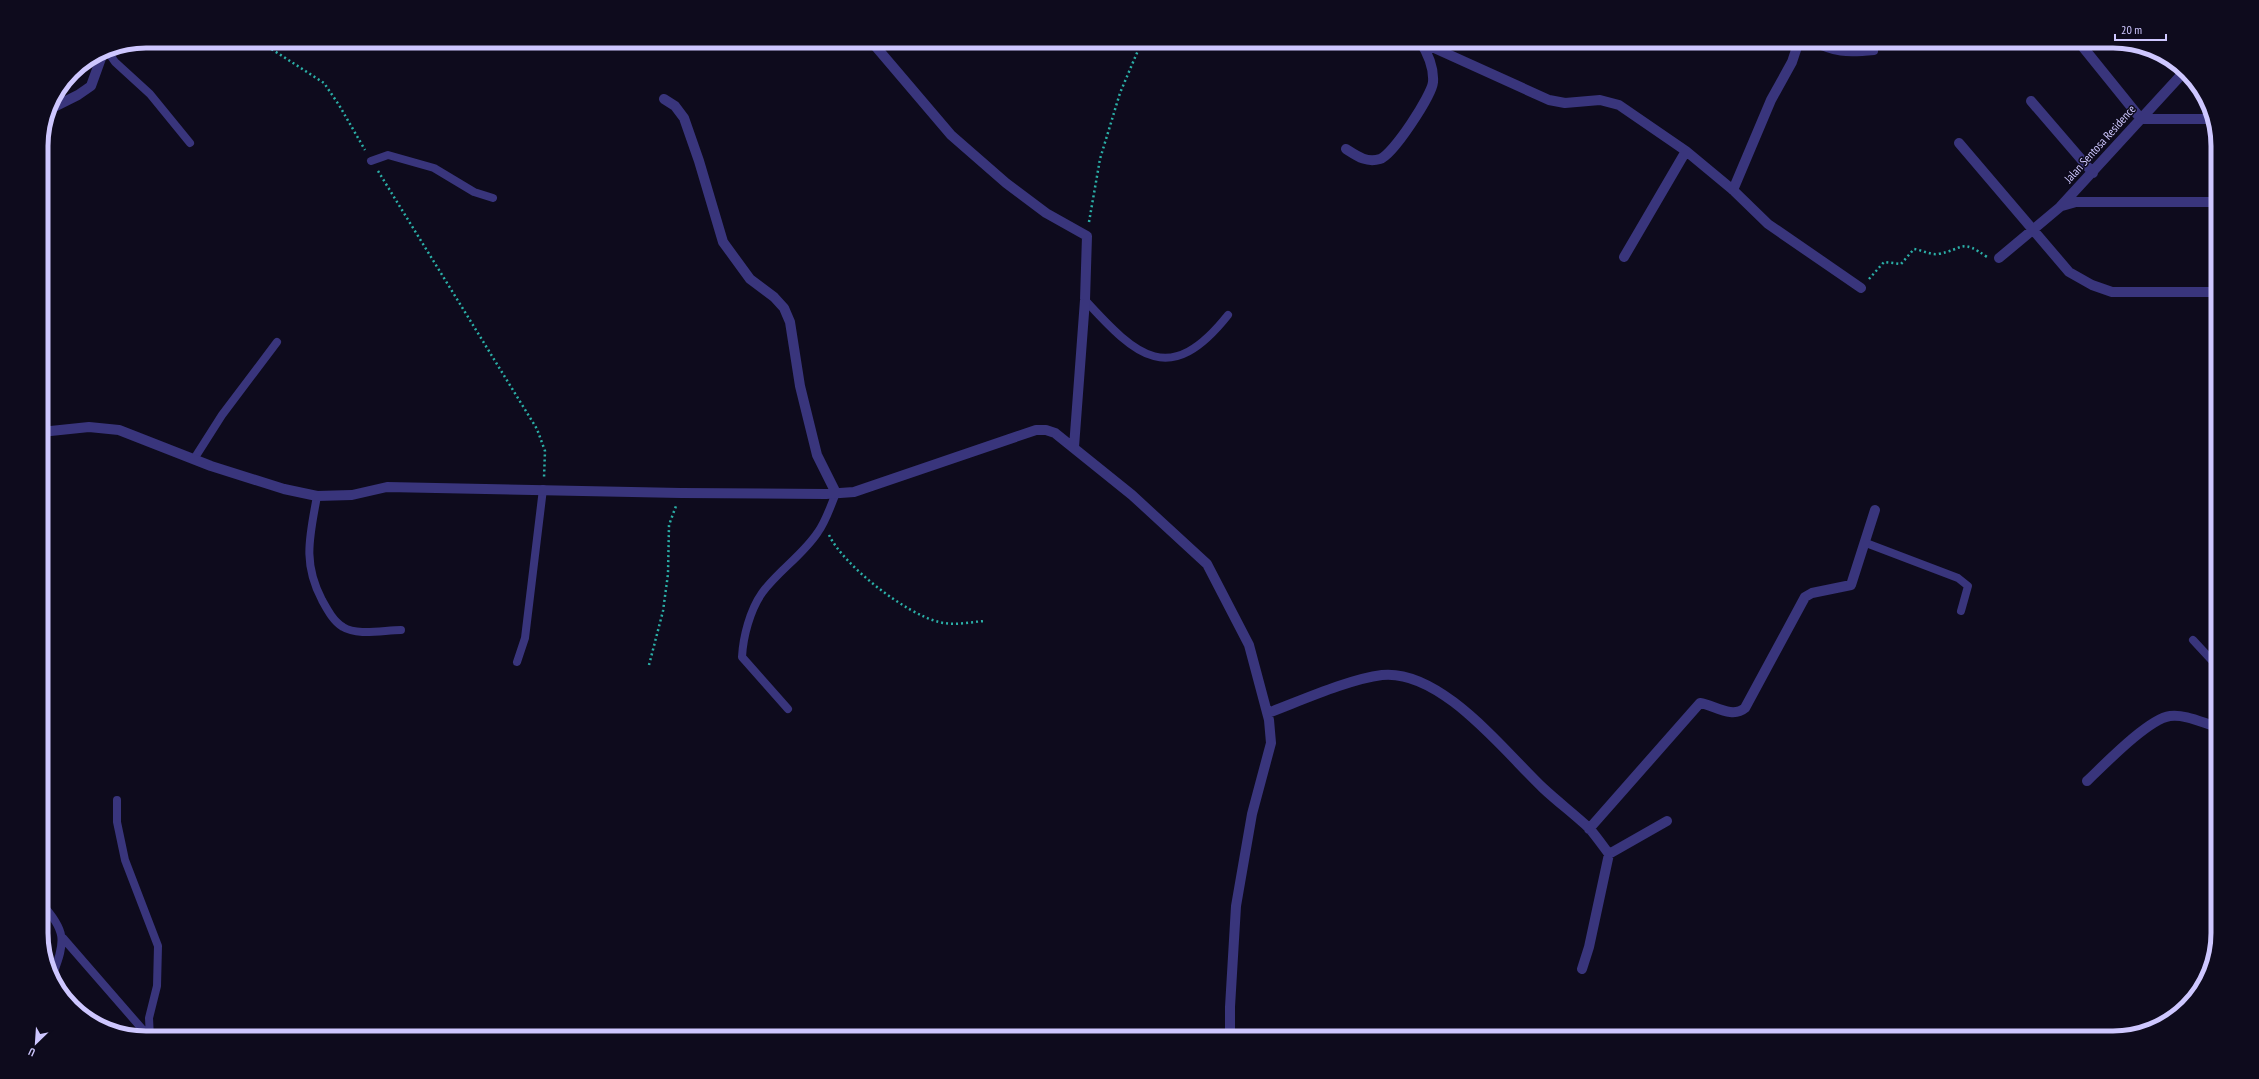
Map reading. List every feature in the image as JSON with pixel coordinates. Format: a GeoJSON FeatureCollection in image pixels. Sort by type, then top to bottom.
{"type":"FeatureCollection","features":[{"type":"Feature","properties":{"kind":"street"},"geometry":{"type":"LineString","coordinates":[[877,48],[951,135],[1006,183],[1046,213],[1087,236],[1085,300],[1074,447]]}},
{"type":"Feature","properties":{"kind":"street"},"geometry":{"type":"LineString","coordinates":[[1346,149],[1364,160],[1381,159],[1393,148],[1416,118],[1433,83],[1432,67],[1423,48]]}},
{"type":"Feature","properties":{"kind":"street"},"geometry":{"type":"LineString","coordinates":[[1433,48],[1549,100],[1565,104],[1600,100],[1619,105],[1686,151],[1733,190],[1768,224],[1861,288]]}},
{"type":"Feature","properties":{"kind":"street"},"geometry":{"type":"LineString","coordinates":[[1733,190],[1771,100],[1792,62],[1797,48]]}},
{"type":"Feature","properties":{"kind":"street"},"geometry":{"type":"LineString","coordinates":[[2084,48],[2141,119],[2207,119]]}},
{"type":"Feature","properties":{"kind":"street"},"geometry":{"type":"LineString","coordinates":[[57,106],[78,95],[91,86],[102,59]]}},
{"type":"Feature","properties":{"kind":"street","name":"Jalan Sentosa Residence"},"geometry":{"type":"LineString","coordinates":[[1999,258],[2060,207],[2093,173],[2181,76]]}},
{"type":"Feature","properties":{"kind":"street"},"geometry":{"type":"LineString","coordinates":[[664,100],[675,106],[684,118],[699,161],[723,242],[750,279],[774,297],[784,308],[790,322],[800,386],[818,455],[836,493]]}},
{"type":"Feature","properties":{"kind":"street"},"geometry":{"type":"LineString","coordinates":[[2031,101],[2093,173]]}},
{"type":"Feature","properties":{"kind":"street"},"geometry":{"type":"LineString","coordinates":[[1959,143],[2034,229],[2069,272],[2092,285],[2112,292],[2211,292]]}},
{"type":"Feature","properties":{"kind":"street"},"geometry":{"type":"LineString","coordinates":[[1624,257],[1686,151]]}},
{"type":"Feature","properties":{"kind":"street"},"geometry":{"type":"LineString","coordinates":[[2060,207],[2076,202],[2211,202]]}},
{"type":"Feature","properties":{"kind":"street"},"geometry":{"type":"LineString","coordinates":[[48,431],[89,427],[119,430],[194,459],[284,489],[317,496],[352,495],[387,487],[543,488],[681,493],[854,492],[1036,430],[1046,430],[1055,433],[1132,495],[1207,564],[1249,645],[1268,713],[1271,743],[1252,814],[1236,906],[1230,1031]]}},
{"type":"Feature","properties":{"kind":"street"},"geometry":{"type":"LineString","coordinates":[[1589,829],[1700,703],[1733,713],[1740,712],[1745,708],[1805,598],[1826,590],[1851,585],[1866,543],[1875,510]]}},
{"type":"Feature","properties":{"kind":"street"},"geometry":{"type":"LineString","coordinates":[[1268,713],[1345,685],[1382,675],[1408,677],[1436,690],[1474,720],[1543,788],[1589,829],[1610,854]]}},
{"type":"Feature","properties":{"kind":"street"},"geometry":{"type":"LineString","coordinates":[[2087,781],[2140,732],[2169,716],[2187,718],[2211,725]]}},
{"type":"Feature","properties":{"kind":"street"},"geometry":{"type":"LineString","coordinates":[[1582,969],[1589,947],[1610,854],[1667,821]]}},
{"type":"Feature","properties":{"kind":"lane"},"geometry":{"type":"LineString","coordinates":[[1825,48],[1833,52],[1857,53],[1874,51]]}},
{"type":"Feature","properties":{"kind":"lane"},"geometry":{"type":"LineString","coordinates":[[109,55],[150,94],[190,143]]}},
{"type":"Feature","properties":{"kind":"lane"},"geometry":{"type":"LineString","coordinates":[[371,161],[388,155],[434,168],[474,192],[493,198]]}},
{"type":"Feature","properties":{"kind":"lane"},"geometry":{"type":"LineString","coordinates":[[1085,300],[1102,319],[1136,349],[1156,357],[1171,359],[1195,349],[1211,336],[1228,315]]}},
{"type":"Feature","properties":{"kind":"lane"},"geometry":{"type":"LineString","coordinates":[[194,459],[222,415],[277,342]]}},
{"type":"Feature","properties":{"kind":"lane"},"geometry":{"type":"LineString","coordinates":[[517,662],[525,638],[543,488]]}},
{"type":"Feature","properties":{"kind":"lane"},"geometry":{"type":"LineString","coordinates":[[788,709],[742,657],[742,645],[752,614],[762,593],[799,556],[819,531],[836,493]]}},
{"type":"Feature","properties":{"kind":"lane"},"geometry":{"type":"LineString","coordinates":[[317,496],[308,546],[313,582],[328,612],[343,627],[359,631],[400,630]]}},
{"type":"Feature","properties":{"kind":"lane"},"geometry":{"type":"LineString","coordinates":[[1866,543],[1958,578],[1968,586],[1961,611]]}},
{"type":"Feature","properties":{"kind":"lane"},"geometry":{"type":"LineString","coordinates":[[2193,640],[2211,659]]}},
{"type":"Feature","properties":{"kind":"lane"},"geometry":{"type":"LineString","coordinates":[[117,800],[117,822],[125,860],[158,946],[157,986],[149,1018],[150,1031]]}},
{"type":"Feature","properties":{"kind":"lane"},"geometry":{"type":"LineString","coordinates":[[48,910],[53,915],[63,938],[144,1031]]}},
{"type":"Feature","properties":{"kind":"lane"},"geometry":{"type":"LineString","coordinates":[[55,970],[62,952],[63,938]]}},
{"type":"Feature","properties":{"kind":"path"},"geometry":{"type":"LineString","coordinates":[[271,48],[324,83],[339,105],[371,161],[536,429],[545,451],[543,488]]}},
{"type":"Feature","properties":{"kind":"path"},"geometry":{"type":"LineString","coordinates":[[1087,236],[1100,160],[1120,93],[1139,48]]}},
{"type":"Feature","properties":{"kind":"path"},"geometry":{"type":"LineString","coordinates":[[1861,288],[1884,262],[1901,264],[1914,249],[1938,254],[1964,245],[1972,247],[1988,258],[1999,258]]}},
{"type":"Feature","properties":{"kind":"path"},"geometry":{"type":"LineString","coordinates":[[650,665],[663,611],[668,574],[669,525],[681,493]]}},
{"type":"Feature","properties":{"kind":"path"},"geometry":{"type":"LineString","coordinates":[[823,522],[832,542],[858,570],[890,597],[939,622],[957,624],[985,621]]}}]}
